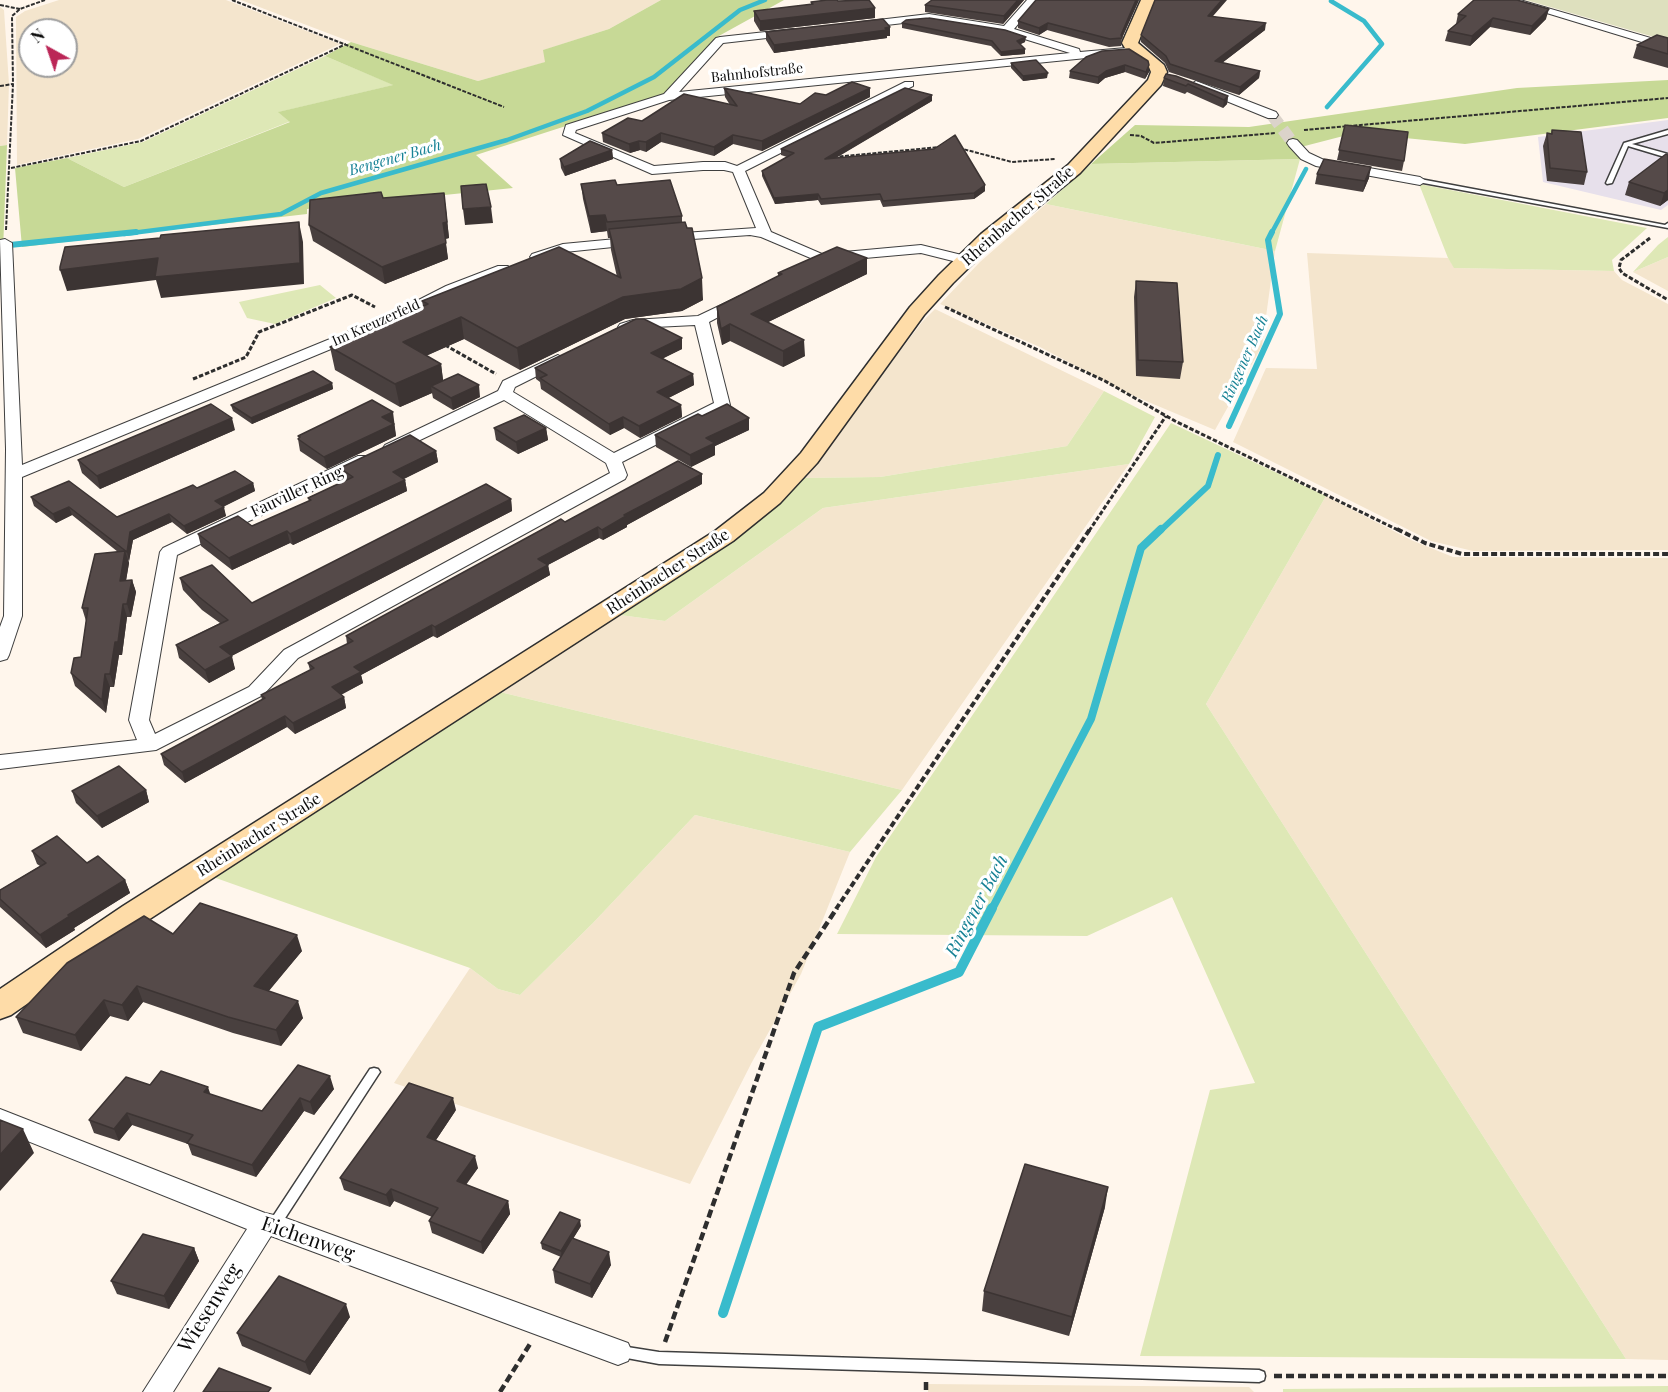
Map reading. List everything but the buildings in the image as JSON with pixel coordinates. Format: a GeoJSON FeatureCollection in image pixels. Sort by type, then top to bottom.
{"type":"FeatureCollection","features":[{"type":"Feature","properties":{"kind":"main road"},"geometry":{"type":"LineString","coordinates":[[1148,0],[1131,40],[1134,50],[1170,77]]}},
{"type":"Feature","properties":{"kind":"main road","name":"Rheinbacher Straße"},"geometry":{"type":"LineString","coordinates":[[0,1006],[134,914],[597,619],[747,520],[805,464],[928,300],[965,260],[996,231],[1054,186],[1086,157],[1131,109],[1170,77]]}},
{"type":"Feature","properties":{"kind":"street"},"geometry":{"type":"LineString","coordinates":[[1007,30],[1033,0]]}},
{"type":"Feature","properties":{"kind":"street"},"geometry":{"type":"LineString","coordinates":[[1509,0],[1668,47]]}},
{"type":"Feature","properties":{"kind":"street"},"geometry":{"type":"LineString","coordinates":[[848,26],[929,17],[1007,30],[1080,54]]}},
{"type":"Feature","properties":{"kind":"street"},"geometry":{"type":"LineString","coordinates":[[668,97],[720,40],[801,31]]}},
{"type":"Feature","properties":{"kind":"street","name":"Bahnhofstraße"},"geometry":{"type":"LineString","coordinates":[[738,170],[724,166],[703,166],[652,170],[568,135],[570,128],[668,97],[1134,50]]}},
{"type":"Feature","properties":{"kind":"street"},"geometry":{"type":"LineString","coordinates":[[1170,77],[1224,95],[1272,115]]}},
{"type":"Feature","properties":{"kind":"street"},"geometry":{"type":"LineString","coordinates":[[765,234],[738,170],[909,84]]}},
{"type":"Feature","properties":{"kind":"street"},"geometry":{"type":"LineString","coordinates":[[1293,143],[1305,156],[1321,163],[1420,181]]}},
{"type":"Feature","properties":{"kind":"street","name":"Im Kreuzerfeld"},"geometry":{"type":"LineString","coordinates":[[13,475],[396,317],[451,289],[563,248],[750,231],[765,234],[820,258],[921,249],[965,260]]}},
{"type":"Feature","properties":{"kind":"street"},"geometry":{"type":"LineString","coordinates":[[0,656],[13,616],[14,449],[5,248]]}},
{"type":"Feature","properties":{"kind":"street"},"geometry":{"type":"LineString","coordinates":[[800,268],[820,258]]}},
{"type":"Feature","properties":{"kind":"street"},"geometry":{"type":"LineString","coordinates":[[612,334],[633,324],[701,320],[750,294]]}},
{"type":"Feature","properties":{"kind":"street"},"geometry":{"type":"LineString","coordinates":[[614,460],[722,405],[701,320]]}},
{"type":"Feature","properties":{"kind":"street","name":"Fauviller Ring"},"geometry":{"type":"LineString","coordinates":[[149,745],[140,720],[169,552],[506,389],[571,354]]}},
{"type":"Feature","properties":{"kind":"street"},"geometry":{"type":"LineString","coordinates":[[0,762],[149,745],[256,691],[291,654],[619,475],[614,460],[506,389]]}},
{"type":"Feature","properties":{"kind":"street","name":"Eichenweg"},"geometry":{"type":"LineString","coordinates":[[0,1119],[269,1225],[618,1352]]}},
{"type":"Feature","properties":{"kind":"street","name":"Wiesenweg"},"geometry":{"type":"LineString","coordinates":[[157,1392],[269,1225]]}},
{"type":"Feature","properties":{"kind":"lane"},"geometry":{"type":"LineString","coordinates":[[1626,144],[1668,132]]}},
{"type":"Feature","properties":{"kind":"lane"},"geometry":{"type":"LineString","coordinates":[[1626,144],[1668,156]]}},
{"type":"Feature","properties":{"kind":"lane"},"geometry":{"type":"LineString","coordinates":[[1609,183],[1626,144]]}},
{"type":"Feature","properties":{"kind":"lane"},"geometry":{"type":"LineString","coordinates":[[1420,181],[1667,226]]}},
{"type":"Feature","properties":{"kind":"lane"},"geometry":{"type":"LineString","coordinates":[[269,1225],[374,1072]]}},
{"type":"Feature","properties":{"kind":"lane"},"geometry":{"type":"LineString","coordinates":[[618,1352],[659,1358],[1258,1376]]}},
{"type":"Feature","properties":{"kind":"path"},"geometry":{"type":"LineString","coordinates":[[5,248],[14,84],[12,16],[20,9],[45,0]]}},
{"type":"Feature","properties":{"kind":"path"},"geometry":{"type":"LineString","coordinates":[[232,0],[504,107]]}},
{"type":"Feature","properties":{"kind":"path"},"geometry":{"type":"LineString","coordinates":[[0,5],[20,9]]}},
{"type":"Feature","properties":{"kind":"path"},"geometry":{"type":"LineString","coordinates":[[10,168],[141,141],[346,44]]}},
{"type":"Feature","properties":{"kind":"path"},"geometry":{"type":"LineString","coordinates":[[0,86],[14,84]]}},
{"type":"Feature","properties":{"kind":"path"},"geometry":{"type":"LineString","coordinates":[[1305,130],[1668,98]]}},
{"type":"Feature","properties":{"kind":"path"},"geometry":{"type":"LineString","coordinates":[[1154,143],[1281,132]]}},
{"type":"Feature","properties":{"kind":"path"},"geometry":{"type":"LineString","coordinates":[[951,146],[1012,162],[1086,157]]}},
{"type":"Feature","properties":{"kind":"path"},"geometry":{"type":"LineString","coordinates":[[833,157],[939,147]]}},
{"type":"Feature","properties":{"kind":"path"},"geometry":{"type":"LineString","coordinates":[[1667,226],[1625,256],[1619,268],[1622,273],[1668,300]]}},
{"type":"Feature","properties":{"kind":"path"},"geometry":{"type":"LineString","coordinates":[[192,380],[246,357],[259,332],[352,295],[396,317]]}},
{"type":"Feature","properties":{"kind":"path"},"geometry":{"type":"LineString","coordinates":[[928,300],[1105,381],[1166,416],[1425,543],[1462,554],[1668,554]]}},
{"type":"Feature","properties":{"kind":"path"},"geometry":{"type":"LineString","coordinates":[[436,340],[497,374],[506,389]]}},
{"type":"Feature","properties":{"kind":"path"},"geometry":{"type":"LineString","coordinates":[[659,1358],[794,973],[1166,416]]}},
{"type":"Feature","properties":{"kind":"path"},"geometry":{"type":"LineString","coordinates":[[500,1392],[543,1323]]}},
{"type":"Feature","properties":{"kind":"path"},"geometry":{"type":"LineString","coordinates":[[1258,1376],[1668,1376]]}},
{"type":"Feature","properties":{"kind":"shaded area"},"geometry":{"type":"Polygon","coordinates":[[[59,0],[226,0],[340,44],[138,139],[17,165],[16,17],[25,11],[59,0]]]}},
{"type":"Feature","properties":{"kind":"shaded area"},"geometry":{"type":"Polygon","coordinates":[[[241,0],[661,0],[609,29],[544,50],[546,62],[478,81],[351,42],[241,0]]]}},
{"type":"Feature","properties":{"kind":"shaded area"},"geometry":{"type":"Polygon","coordinates":[[[0,7],[4,10],[9,84],[7,145],[0,146],[0,7]]]}},
{"type":"Feature","properties":{"kind":"shaded area"},"geometry":{"type":"Polygon","coordinates":[[[1668,120],[1668,205],[1661,210],[1543,182],[1538,137],[1668,120]]]}},
{"type":"Feature","properties":{"kind":"shaded area"},"geometry":{"type":"Polygon","coordinates":[[[1046,204],[1275,251],[1262,346],[1215,430],[1127,393],[1040,347],[940,304],[980,262],[1046,204]]]}},
{"type":"Feature","properties":{"kind":"shaded area"},"geometry":{"type":"Polygon","coordinates":[[[1307,253],[1448,258],[1455,268],[1614,271],[1622,280],[1668,304],[1668,550],[1473,551],[1431,541],[1233,442],[1266,368],[1317,369],[1307,253]]]}},
{"type":"Feature","properties":{"kind":"shaded area"},"geometry":{"type":"Polygon","coordinates":[[[1668,257],[1668,291],[1633,272],[1668,257]]]}},
{"type":"Feature","properties":{"kind":"shaded area"},"geometry":{"type":"Polygon","coordinates":[[[935,309],[1104,391],[1067,446],[880,477],[804,478],[922,322],[935,309]]]}},
{"type":"Feature","properties":{"kind":"shaded area"},"geometry":{"type":"Polygon","coordinates":[[[1129,464],[902,790],[500,692],[620,615],[665,621],[823,508],[1129,464]]]}},
{"type":"Feature","properties":{"kind":"shaded area"},"geometry":{"type":"Polygon","coordinates":[[[1326,496],[1411,540],[1453,557],[1668,558],[1668,1360],[1626,1359],[1206,704],[1326,496]]]}},
{"type":"Feature","properties":{"kind":"shaded area"},"geometry":{"type":"Polygon","coordinates":[[[695,815],[850,852],[801,974],[752,1062],[690,1184],[394,1083],[470,968],[498,989],[520,995],[593,923],[695,815]]]}},
{"type":"Feature","properties":{"kind":"shaded area"},"geometry":{"type":"Polygon","coordinates":[[[928,1384],[1249,1387],[1254,1392],[928,1392],[928,1384]]]}},
{"type":"Feature","properties":{"kind":"green space"},"geometry":{"type":"Polygon","coordinates":[[[661,0],[784,0],[717,37],[665,94],[476,155],[513,188],[307,209],[307,214],[22,247],[15,168],[67,158],[124,187],[290,122],[278,112],[393,85],[325,56],[351,42],[478,81],[545,62],[543,50],[609,29],[661,0]]]}},
{"type":"Feature","properties":{"kind":"green space"},"geometry":{"type":"Polygon","coordinates":[[[1526,0],[1668,0],[1668,41],[1526,0]]]}},
{"type":"Feature","properties":{"kind":"green space"},"geometry":{"type":"Polygon","coordinates":[[[325,56],[394,85],[279,112],[291,121],[124,187],[67,158],[143,142],[325,56]]]}},
{"type":"Feature","properties":{"kind":"green space"},"geometry":{"type":"Polygon","coordinates":[[[1668,80],[1668,118],[1465,144],[1355,133],[1297,148],[1300,159],[1091,164],[1135,125],[1249,127],[1517,88],[1668,80]]]}},
{"type":"Feature","properties":{"kind":"green space"},"geometry":{"type":"Polygon","coordinates":[[[7,145],[3,251],[0,251],[0,146],[7,145]]]}},
{"type":"Feature","properties":{"kind":"green space"},"geometry":{"type":"Polygon","coordinates":[[[1300,159],[1275,251],[1046,204],[1091,164],[1300,159]]]}},
{"type":"Feature","properties":{"kind":"green space"},"geometry":{"type":"Polygon","coordinates":[[[1419,184],[1647,228],[1612,260],[1614,271],[1454,268],[1419,184]]]}},
{"type":"Feature","properties":{"kind":"green space"},"geometry":{"type":"Polygon","coordinates":[[[1668,237],[1668,257],[1633,272],[1658,245],[1668,237]]]}},
{"type":"Feature","properties":{"kind":"green space"},"geometry":{"type":"Polygon","coordinates":[[[320,285],[336,298],[275,324],[247,318],[239,302],[320,285]]]}},
{"type":"Feature","properties":{"kind":"green space"},"geometry":{"type":"Polygon","coordinates":[[[1104,391],[1155,417],[1129,464],[823,508],[665,621],[620,615],[757,522],[804,478],[880,477],[1067,446],[1104,391]]]}},
{"type":"Feature","properties":{"kind":"green space"},"geometry":{"type":"Polygon","coordinates":[[[1171,423],[1326,496],[1206,704],[1626,1359],[1140,1356],[1210,1090],[1255,1083],[1172,897],[1087,936],[837,934],[876,857],[1171,423]]]}},
{"type":"Feature","properties":{"kind":"green space"},"geometry":{"type":"Polygon","coordinates":[[[500,692],[902,790],[850,852],[695,815],[593,923],[520,995],[498,989],[470,968],[213,877],[500,692]]]}},
{"type":"Feature","properties":{"kind":"green space"},"geometry":{"type":"Polygon","coordinates":[[[1668,1386],[1668,1392],[1283,1392],[1283,1389],[1668,1386]]]}},
{"type":"Feature","properties":{"kind":"waterway","name":"Bengener Bach"},"geometry":{"type":"LineString","coordinates":[[124,234],[281,214],[321,193],[507,140],[587,111],[654,77],[740,10],[765,0]]}},
{"type":"Feature","properties":{"kind":"waterway","name":"Ringener Bach"},"geometry":{"type":"LineString","coordinates":[[1327,107],[1382,44],[1364,21],[1331,1]]}},
{"type":"Feature","properties":{"kind":"waterway","name":"Ringener Bach"},"geometry":{"type":"LineString","coordinates":[[1271,234],[1306,169]]}},
{"type":"Feature","properties":{"kind":"waterway","name":"Bengener Bach"},"geometry":{"type":"LineString","coordinates":[[0,246],[136,232]]}},
{"type":"Feature","properties":{"kind":"waterway","name":"Ringener Bach"},"geometry":{"type":"LineString","coordinates":[[1229,426],[1280,314],[1268,240],[1271,234]]}},
{"type":"Feature","properties":{"kind":"waterway","name":"Ringener Bach"},"geometry":{"type":"LineString","coordinates":[[1160,531],[1208,486],[1218,455]]}},
{"type":"Feature","properties":{"kind":"waterway","name":"Ringener Bach"},"geometry":{"type":"LineString","coordinates":[[992,909],[1091,719],[1141,548],[1161,529]]}},
{"type":"Feature","properties":{"kind":"waterway","name":"Ringener Bach"},"geometry":{"type":"LineString","coordinates":[[723,1313],[818,1027],[959,972],[992,908]]}},
{"type":"Feature","properties":{"kind":"tunnel"},"geometry":{"type":"LineString","coordinates":[[1272,115],[1293,143]]}}]}
